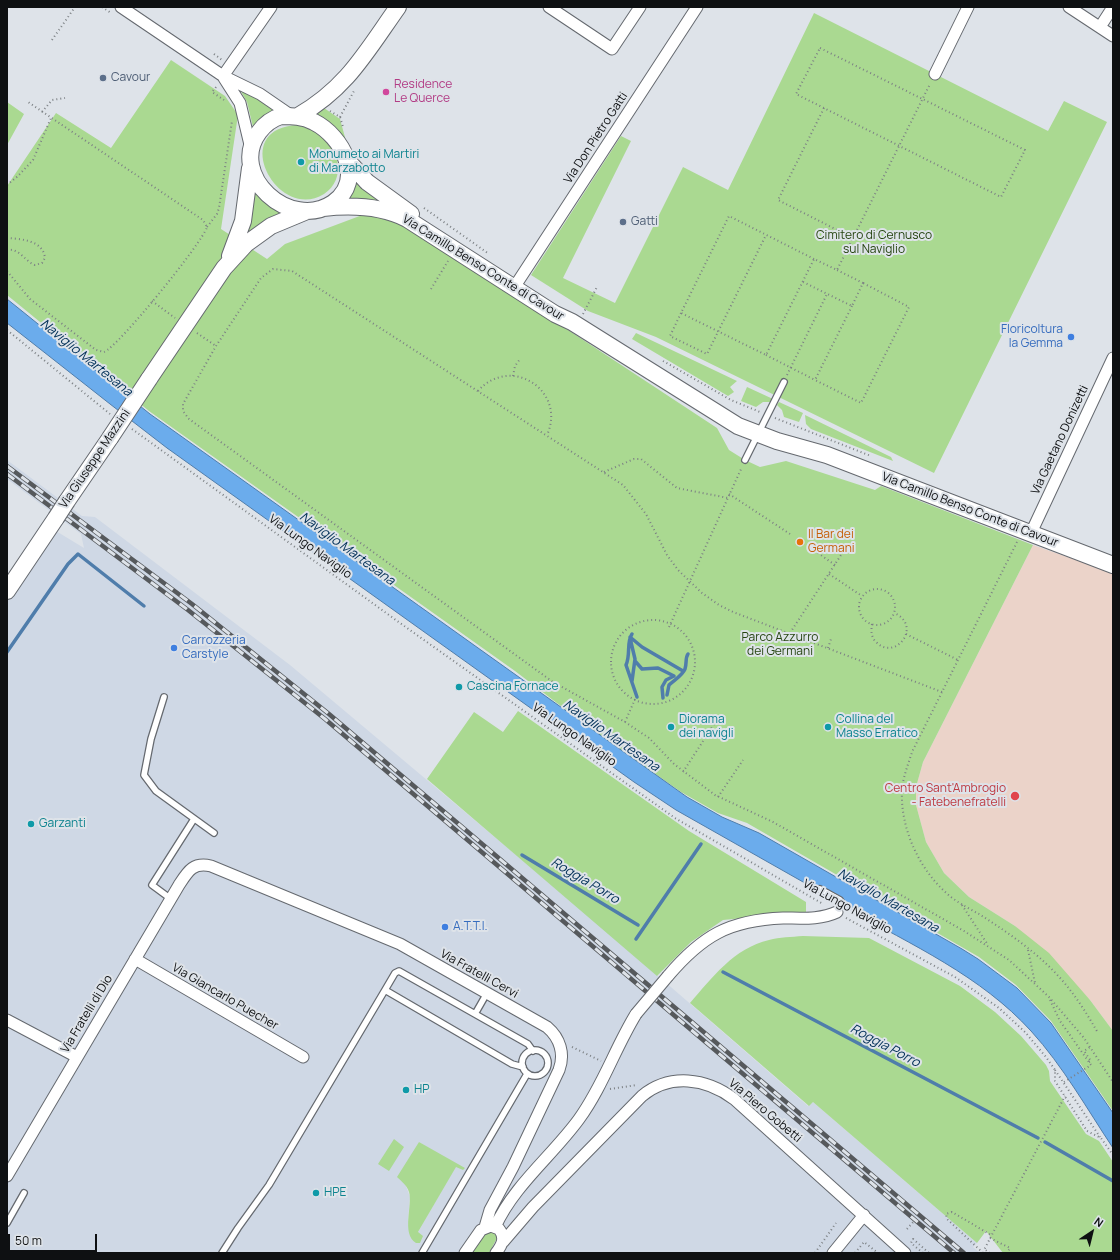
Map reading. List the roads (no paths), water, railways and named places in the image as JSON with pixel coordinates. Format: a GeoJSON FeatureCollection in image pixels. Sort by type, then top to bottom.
{"type":"FeatureCollection","features":[{"type":"Feature","properties":{"kind":"street"},"geometry":{"type":"LineString","coordinates":[[121,7],[223,76],[260,94],[295,116],[315,122],[332,136],[342,148],[348,161],[349,174],[345,189],[333,203],[316,209],[286,206],[268,196],[256,182],[251,165],[251,149],[240,103],[223,76]]}},
{"type":"Feature","properties":{"kind":"street"},"geometry":{"type":"LineString","coordinates":[[223,76],[271,7]]}},
{"type":"Feature","properties":{"kind":"street"},"geometry":{"type":"LineString","coordinates":[[251,149],[258,134],[271,120],[281,116],[295,116],[319,104],[349,76],[398,7]]}},
{"type":"Feature","properties":{"kind":"street"},"geometry":{"type":"LineString","coordinates":[[549,7],[612,49],[640,7]]}},
{"type":"Feature","properties":{"kind":"street","name":"Via Don Pietro Gatti"},"geometry":{"type":"LineString","coordinates":[[517,283],[697,7]]}},
{"type":"Feature","properties":{"kind":"street"},"geometry":{"type":"LineString","coordinates":[[935,74],[968,7]]}},
{"type":"Feature","properties":{"kind":"street"},"geometry":{"type":"LineString","coordinates":[[1069,7],[1113,36]]}},
{"type":"Feature","properties":{"kind":"street"},"geometry":{"type":"LineString","coordinates":[[1100,28],[1113,7]]}},
{"type":"Feature","properties":{"kind":"street","name":"Via Camillo Benso Conte di Cavour"},"geometry":{"type":"LineString","coordinates":[[348,161],[368,182],[420,221],[558,309],[577,316],[738,426],[763,424],[791,436],[827,455],[1113,565]]}},
{"type":"Feature","properties":{"kind":"street","name":"Via Giuseppe Mazzini"},"geometry":{"type":"LineString","coordinates":[[224,268],[244,221],[251,165]]}},
{"type":"Feature","properties":{"kind":"street","name":"Via Camillo Benso Conte di Cavour"},"geometry":{"type":"LineString","coordinates":[[316,209],[364,208],[386,211],[401,216],[555,314],[577,316]]}},
{"type":"Feature","properties":{"kind":"street","name":"Via Giuseppe Mazzini"},"geometry":{"type":"LineString","coordinates":[[7,591],[224,268],[246,244],[264,230],[291,216],[316,209]]}},
{"type":"Feature","properties":{"kind":"street","name":"Via Gaetano Donizetti"},"geometry":{"type":"LineString","coordinates":[[1027,532],[1113,358]]}},
{"type":"Feature","properties":{"kind":"street","name":"Via Fratelli Cervi"},"geometry":{"type":"LineString","coordinates":[[194,867],[199,864],[211,866],[400,944],[546,1027],[558,1041],[562,1057],[559,1070],[513,1167],[490,1210],[493,1228]]}},
{"type":"Feature","properties":{"kind":"street","name":"Via Fratelli di Dio"},"geometry":{"type":"LineString","coordinates":[[7,1176],[184,876],[194,867]]}},
{"type":"Feature","properties":{"kind":"street"},"geometry":{"type":"LineString","coordinates":[[493,1228],[506,1206],[574,1126],[597,1091],[636,1014],[687,954],[699,943],[733,926],[778,919],[825,918],[837,912]]}},
{"type":"Feature","properties":{"kind":"street","name":"Via Giancarlo Puecher"},"geometry":{"type":"LineString","coordinates":[[135,959],[303,1057]]}},
{"type":"Feature","properties":{"kind":"street"},"geometry":{"type":"LineString","coordinates":[[7,1020],[77,1057]]}},
{"type":"Feature","properties":{"kind":"street","name":"Via Piero Gobetti"},"geometry":{"type":"LineString","coordinates":[[496,1253],[503,1242],[533,1207],[630,1108],[652,1089],[672,1082],[687,1080],[703,1082],[722,1090],[734,1099],[905,1253]]}},
{"type":"Feature","properties":{"kind":"street","name":"Via Piero Gobetti"},"geometry":{"type":"LineString","coordinates":[[493,1228],[533,1207]]}},
{"type":"Feature","properties":{"kind":"street"},"geometry":{"type":"LineString","coordinates":[[833,1253],[864,1215]]}},
{"type":"Feature","properties":{"kind":"street"},"geometry":{"type":"LineString","coordinates":[[466,1253],[480,1231],[493,1228],[503,1234],[503,1242]]}},
{"type":"Feature","properties":{"kind":"lane"},"geometry":{"type":"LineString","coordinates":[[745,460],[784,382]]}},
{"type":"Feature","properties":{"kind":"lane"},"geometry":{"type":"LineString","coordinates":[[164,697],[151,739],[144,775],[156,791],[214,833]]}},
{"type":"Feature","properties":{"kind":"lane"},"geometry":{"type":"LineString","coordinates":[[171,899],[152,885],[194,819]]}},
{"type":"Feature","properties":{"kind":"lane"},"geometry":{"type":"LineString","coordinates":[[820,889],[840,900],[842,904],[837,912]]}},
{"type":"Feature","properties":{"kind":"lane"},"geometry":{"type":"LineString","coordinates":[[222,1253],[269,1185],[395,973],[399,971],[528,1044],[533,1051]]}},
{"type":"Feature","properties":{"kind":"lane"},"geometry":{"type":"LineString","coordinates":[[386,990],[512,1064],[523,1067]]}},
{"type":"Feature","properties":{"kind":"lane"},"geometry":{"type":"LineString","coordinates":[[475,1014],[487,993]]}},
{"type":"Feature","properties":{"kind":"lane"},"geometry":{"type":"LineString","coordinates":[[538,1050],[545,1055],[548,1067],[546,1071],[539,1076],[527,1074],[523,1067],[523,1058],[529,1052],[538,1050]]}},
{"type":"Feature","properties":{"kind":"lane"},"geometry":{"type":"LineString","coordinates":[[422,1253],[527,1074]]}},
{"type":"Feature","properties":{"kind":"lane"},"geometry":{"type":"LineString","coordinates":[[7,1223],[24,1193]]}},
{"type":"Feature","properties":{"kind":"water"},"geometry":{"type":"Polygon","coordinates":[[[7,299],[150,414],[687,797],[722,817],[759,833],[962,949],[1017,988],[1051,1023],[1113,1113],[1113,1148],[1064,1073],[1043,1044],[1011,1011],[990,994],[945,963],[848,909],[844,899],[821,886],[819,891],[676,810],[634,782],[167,448],[7,323],[7,299]]]}},
{"type":"Feature","properties":{"kind":"waterway","name":"Roggia Porro"},"geometry":{"type":"LineString","coordinates":[[7,652],[68,564],[78,554],[144,606]]}},
{"type":"Feature","properties":{"kind":"waterway"},"geometry":{"type":"LineString","coordinates":[[632,634],[629,641],[626,665],[637,697]]}},
{"type":"Feature","properties":{"kind":"waterway"},"geometry":{"type":"LineString","coordinates":[[630,637],[642,647],[683,671]]}},
{"type":"Feature","properties":{"kind":"waterway"},"geometry":{"type":"LineString","coordinates":[[630,638],[635,659],[632,681]]}},
{"type":"Feature","properties":{"kind":"waterway"},"geometry":{"type":"LineString","coordinates":[[667,695],[669,685],[684,671],[688,654]]}},
{"type":"Feature","properties":{"kind":"waterway"},"geometry":{"type":"LineString","coordinates":[[635,661],[642,669],[658,668],[674,676]]}},
{"type":"Feature","properties":{"kind":"waterway"},"geometry":{"type":"LineString","coordinates":[[663,698],[662,687],[666,680],[674,676]]}},
{"type":"Feature","properties":{"kind":"waterway"},"geometry":{"type":"LineString","coordinates":[[636,939],[701,844]]}},
{"type":"Feature","properties":{"kind":"waterway","name":"Roggia Porro"},"geometry":{"type":"LineString","coordinates":[[522,855],[638,925]]}},
{"type":"Feature","properties":{"kind":"waterway","name":"Roggia Porro"},"geometry":{"type":"LineString","coordinates":[[723,972],[1038,1138]]}},
{"type":"Feature","properties":{"kind":"waterway","name":"Roggia Porro"},"geometry":{"type":"LineString","coordinates":[[1045,1142],[1113,1181]]}},
{"type":"Feature","properties":{"kind":"railway"},"geometry":{"type":"LineString","coordinates":[[7,466],[192,604],[329,714],[964,1253]]}},
{"type":"Feature","properties":{"kind":"railway"},"geometry":{"type":"LineString","coordinates":[[7,474],[188,610],[325,719],[954,1253]]}},
{"type":"Feature","properties":{"kind":"place","name":"Cavour"},"geometry":{"type":"Point","coordinates":[103,78]}},
{"type":"Feature","properties":{"kind":"place","name":"Residence Le Querce"},"geometry":{"type":"Point","coordinates":[386,92]}},
{"type":"Feature","properties":{"kind":"place","name":"Monumeto ai Martiri di Marzabotto"},"geometry":{"type":"Point","coordinates":[301,162]}},
{"type":"Feature","properties":{"kind":"place","name":"Gatti"},"geometry":{"type":"Point","coordinates":[623,222]}},
{"type":"Feature","properties":{"kind":"place","name":"Floricoltura la Gemma"},"geometry":{"type":"Point","coordinates":[1071,337]}},
{"type":"Feature","properties":{"kind":"place","name":"Il Bar dei Germani"},"geometry":{"type":"Point","coordinates":[800,542]}},
{"type":"Feature","properties":{"kind":"place","name":"Carrozzeria Carstyle"},"geometry":{"type":"Point","coordinates":[174,648]}},
{"type":"Feature","properties":{"kind":"place","name":"Cascina Fornace"},"geometry":{"type":"Point","coordinates":[459,687]}},
{"type":"Feature","properties":{"kind":"place","name":"Diorama dei navigli"},"geometry":{"type":"Point","coordinates":[671,727]}},
{"type":"Feature","properties":{"kind":"place","name":"Collina del Masso Erratico"},"geometry":{"type":"Point","coordinates":[828,727]}},
{"type":"Feature","properties":{"kind":"place","name":"Centro Sant'Ambrogio - Fatebenefratelli"},"geometry":{"type":"Point","coordinates":[1015,796]}},
{"type":"Feature","properties":{"kind":"place","name":"Garzanti"},"geometry":{"type":"Point","coordinates":[31,824]}},
{"type":"Feature","properties":{"kind":"place","name":"A.T.T.I."},"geometry":{"type":"Point","coordinates":[445,927]}},
{"type":"Feature","properties":{"kind":"place","name":"HP"},"geometry":{"type":"Point","coordinates":[406,1090]}},
{"type":"Feature","properties":{"kind":"place","name":"HPE"},"geometry":{"type":"Point","coordinates":[316,1193]}},
{"type":"Feature","properties":{"kind":"park label","name":"Cimitero di Cernusco sul Naviglio"},"geometry":{"type":"Point","coordinates":[874,243]}},
{"type":"Feature","properties":{"kind":"park label","name":"Parco Azzurro dei Germani"},"geometry":{"type":"Point","coordinates":[780,645]}},
{"type":"Feature","properties":{"kind":"water label","name":"Naviglio Martesana"},"geometry":{"type":"Point","coordinates":[86,358]}},
{"type":"Feature","properties":{"kind":"water label","name":"Naviglio Martesana"},"geometry":{"type":"Point","coordinates":[347,549]}},
{"type":"Feature","properties":{"kind":"water label","name":"Naviglio Martesana"},"geometry":{"type":"Point","coordinates":[611,736]}},
{"type":"Feature","properties":{"kind":"water label","name":"Naviglio Martesana"},"geometry":{"type":"Point","coordinates":[888,901]}}]}
